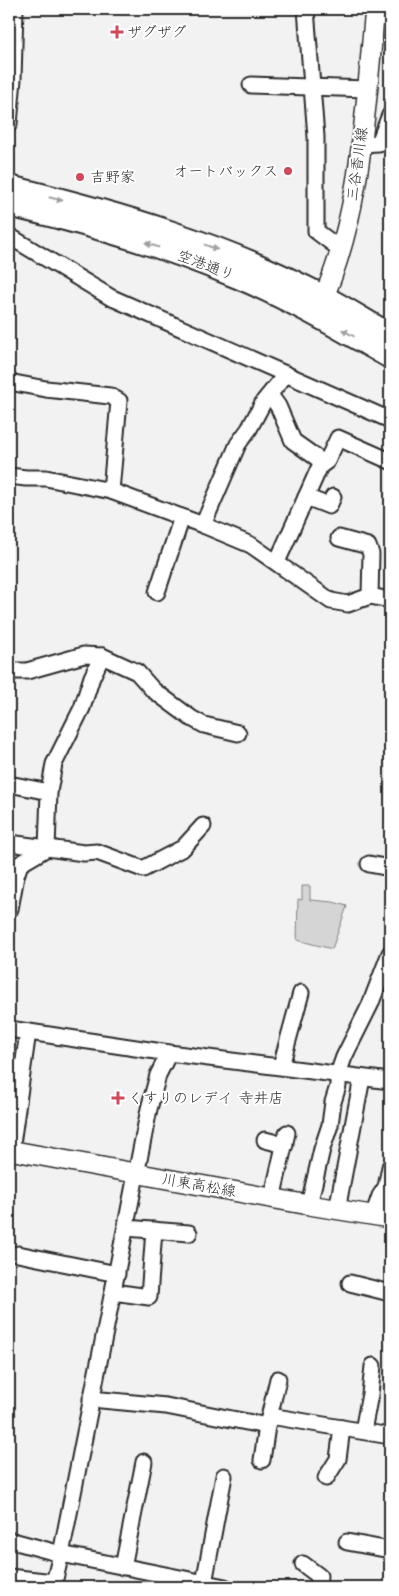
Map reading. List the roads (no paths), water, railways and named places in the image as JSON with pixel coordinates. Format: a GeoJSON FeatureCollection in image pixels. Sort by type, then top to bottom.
{"type":"FeatureCollection","features":[{"type":"Feature","properties":{"kind":"highway","name":"空港通り"},"geometry":{"type":"LineString","coordinates":[[9,187],[66,201],[182,236],[246,260],[320,305],[390,357]]}},
{"type":"Feature","properties":{"kind":"highway","name":"空港通り"},"geometry":{"type":"LineString","coordinates":[[9,205],[61,217],[175,253],[240,278],[320,305],[390,335]]}},
{"type":"Feature","properties":{"kind":"main road","name":"三谷香川線"},"geometry":{"type":"LineString","coordinates":[[320,305],[348,222],[357,175],[375,9]]}},
{"type":"Feature","properties":{"kind":"main road","name":"川東高松線"},"geometry":{"type":"LineString","coordinates":[[10,1151],[382,1217]]}},
{"type":"Feature","properties":{"kind":"street"},"geometry":{"type":"LineString","coordinates":[[9,124],[13,79],[15,9]]}},
{"type":"Feature","properties":{"kind":"street"},"geometry":{"type":"LineString","coordinates":[[306,9],[316,137],[316,231],[340,250]]}},
{"type":"Feature","properties":{"kind":"street"},"geometry":{"type":"LineString","coordinates":[[251,85],[367,89]]}},
{"type":"Feature","properties":{"kind":"street"},"geometry":{"type":"LineString","coordinates":[[360,144],[379,143],[390,115]]}},
{"type":"Feature","properties":{"kind":"street"},"geometry":{"type":"LineString","coordinates":[[9,236],[110,297],[390,420]]}},
{"type":"Feature","properties":{"kind":"street"},"geometry":{"type":"LineString","coordinates":[[203,525],[238,444],[286,374]]}},
{"type":"Feature","properties":{"kind":"street"},"geometry":{"type":"LineString","coordinates":[[9,382],[46,389],[110,396],[119,401],[111,491]]}},
{"type":"Feature","properties":{"kind":"street"},"geometry":{"type":"LineString","coordinates":[[270,395],[278,406],[293,441],[324,462]]}},
{"type":"Feature","properties":{"kind":"street"},"geometry":{"type":"LineString","coordinates":[[276,562],[320,466],[327,461],[338,438],[390,461]]}},
{"type":"Feature","properties":{"kind":"street"},"geometry":{"type":"LineString","coordinates":[[9,476],[63,481],[111,491],[203,525],[251,545],[331,602],[348,604],[370,596],[390,600]]}},
{"type":"Feature","properties":{"kind":"street"},"geometry":{"type":"LineString","coordinates":[[306,497],[329,506],[333,497]]}},
{"type":"Feature","properties":{"kind":"street"},"geometry":{"type":"LineString","coordinates":[[157,592],[182,517]]}},
{"type":"Feature","properties":{"kind":"street"},"geometry":{"type":"LineString","coordinates":[[339,538],[368,546],[371,554],[370,596]]}},
{"type":"Feature","properties":{"kind":"street"},"geometry":{"type":"LineString","coordinates":[[9,672],[27,670],[84,655],[102,656],[137,672],[153,690],[191,718],[204,725],[238,733]]}},
{"type":"Feature","properties":{"kind":"street"},"geometry":{"type":"LineString","coordinates":[[46,848],[48,792],[54,764],[82,708],[92,677],[102,656]]}},
{"type":"Feature","properties":{"kind":"street"},"geometry":{"type":"LineString","coordinates":[[9,784],[48,792]]}},
{"type":"Feature","properties":{"kind":"street"},"geometry":{"type":"LineString","coordinates":[[9,843],[84,853],[97,852],[143,869],[183,848],[203,826]]}},
{"type":"Feature","properties":{"kind":"street"},"geometry":{"type":"LineString","coordinates":[[10,909],[20,864],[46,848]]}},
{"type":"Feature","properties":{"kind":"street"},"geometry":{"type":"LineString","coordinates":[[369,864],[390,868]]}},
{"type":"Feature","properties":{"kind":"street"},"geometry":{"type":"LineString","coordinates":[[309,1205],[322,1149],[330,1125],[333,1102],[338,1086],[338,1074],[344,1057],[370,1005],[390,953]]}},
{"type":"Feature","properties":{"kind":"street"},"geometry":{"type":"LineString","coordinates":[[281,1066],[301,993]]}},
{"type":"Feature","properties":{"kind":"street"},"geometry":{"type":"LineString","coordinates":[[9,1029],[170,1053],[362,1078],[390,1078]]}},
{"type":"Feature","properties":{"kind":"street"},"geometry":{"type":"LineString","coordinates":[[10,1151],[28,1032]]}},
{"type":"Feature","properties":{"kind":"street"},"geometry":{"type":"LineString","coordinates":[[9,1577],[53,1585],[61,1554],[151,1101],[158,1075],[170,1053]]}},
{"type":"Feature","properties":{"kind":"street"},"geometry":{"type":"LineString","coordinates":[[337,1210],[362,1078]]}},
{"type":"Feature","properties":{"kind":"street"},"geometry":{"type":"LineString","coordinates":[[265,1140],[286,1139],[272,1198]]}},
{"type":"Feature","properties":{"kind":"street"},"geometry":{"type":"LineString","coordinates":[[382,1217],[380,1196],[386,1187],[390,1167]]}},
{"type":"Feature","properties":{"kind":"street"},"geometry":{"type":"LineString","coordinates":[[126,1228],[189,1233]]}},
{"type":"Feature","properties":{"kind":"street"},"geometry":{"type":"LineString","coordinates":[[113,1292],[149,1296],[154,1230]]}},
{"type":"Feature","properties":{"kind":"street"},"geometry":{"type":"LineString","coordinates":[[18,1254],[117,1274]]}},
{"type":"Feature","properties":{"kind":"street"},"geometry":{"type":"LineString","coordinates":[[350,1283],[390,1293]]}},
{"type":"Feature","properties":{"kind":"street"},"geometry":{"type":"LineString","coordinates":[[363,1431],[373,1366]]}},
{"type":"Feature","properties":{"kind":"street"},"geometry":{"type":"LineString","coordinates":[[262,1460],[268,1421],[278,1379]]}},
{"type":"Feature","properties":{"kind":"street"},"geometry":{"type":"LineString","coordinates":[[91,1399],[166,1406],[268,1421],[342,1428],[390,1436]]}},
{"type":"Feature","properties":{"kind":"street"},"geometry":{"type":"LineString","coordinates":[[326,1478],[338,1459],[342,1428]]}},
{"type":"Feature","properties":{"kind":"street"},"geometry":{"type":"LineString","coordinates":[[122,1567],[144,1462]]}},
{"type":"Feature","properties":{"kind":"street"},"geometry":{"type":"LineString","coordinates":[[204,1583],[224,1476]]}},
{"type":"Feature","properties":{"kind":"street"},"geometry":{"type":"LineString","coordinates":[[9,1540],[61,1554],[225,1587]]}},
{"type":"Feature","properties":{"kind":"street"},"geometry":{"type":"LineString","coordinates":[[348,1542],[390,1550]]}},
{"type":"Feature","properties":{"kind":"street"},"geometry":{"type":"LineString","coordinates":[[303,1564],[319,1576],[318,1587]]}},
{"type":"Feature","properties":{"kind":"place","name":"ザグザグ"},"geometry":{"type":"Point","coordinates":[117,32]}},
{"type":"Feature","properties":{"kind":"place","name":"オートバックス"},"geometry":{"type":"Point","coordinates":[288,171]}},
{"type":"Feature","properties":{"kind":"place","name":"吉野家"},"geometry":{"type":"Point","coordinates":[80,177]}},
{"type":"Feature","properties":{"kind":"place","name":"くすりのレデイ 寺井店"},"geometry":{"type":"Point","coordinates":[118,1098]}}]}
